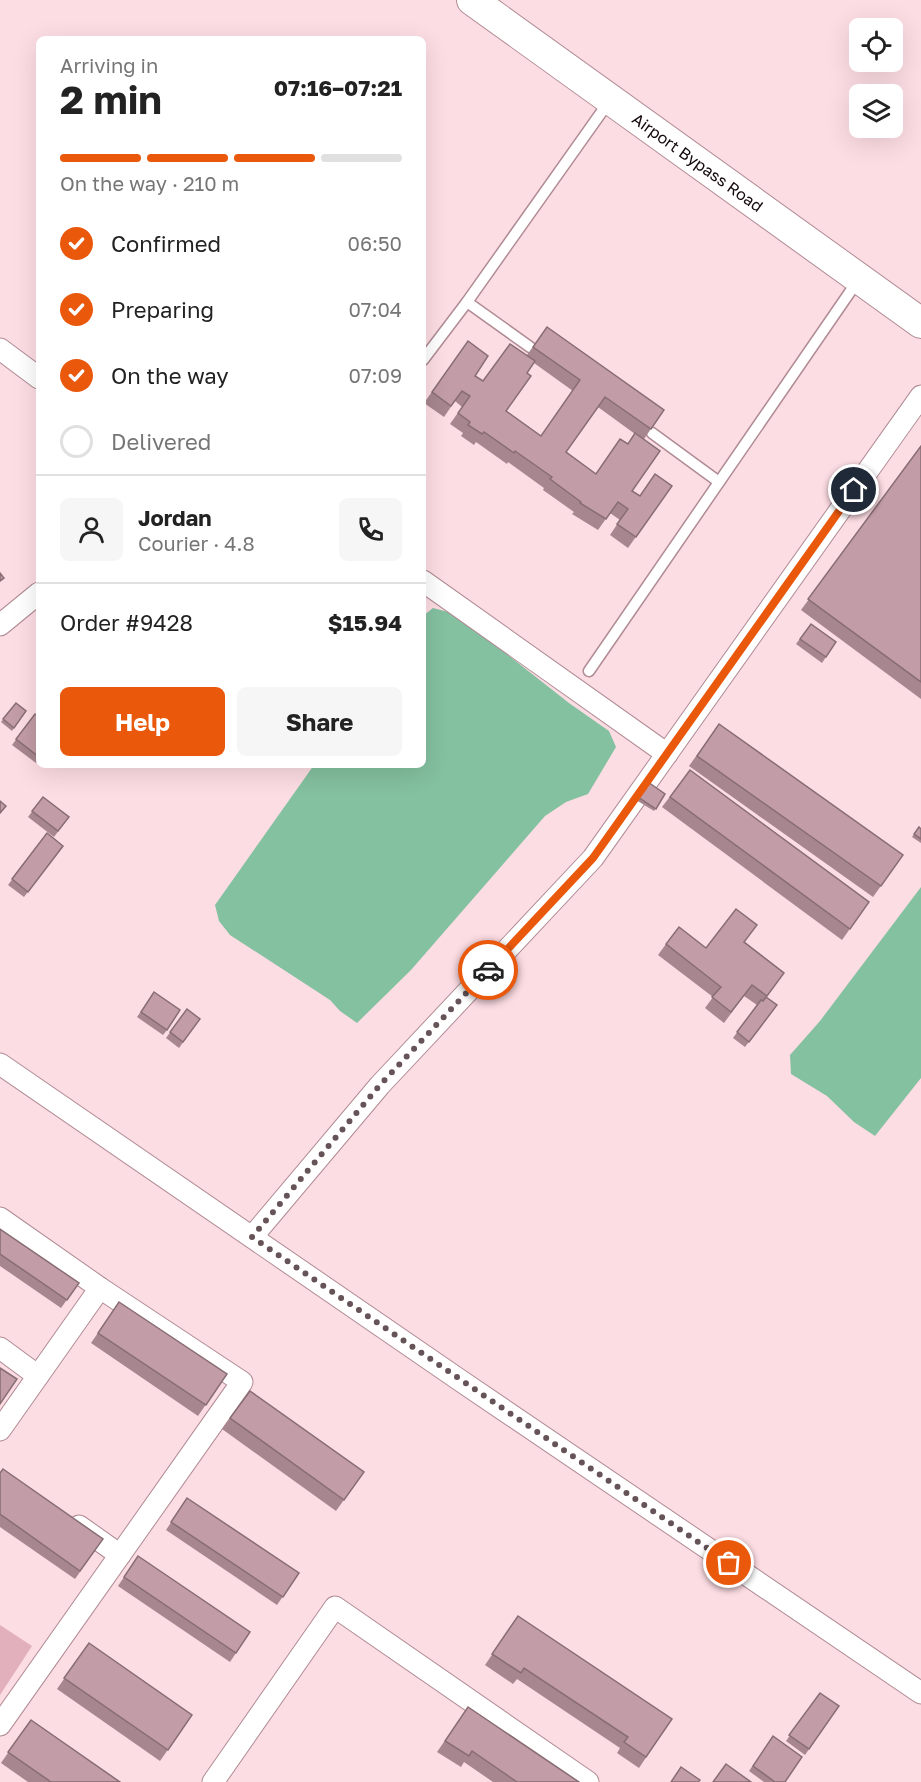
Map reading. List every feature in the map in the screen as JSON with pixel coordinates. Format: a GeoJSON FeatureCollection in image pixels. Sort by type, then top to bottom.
{"type":"FeatureCollection","features":[{"type":"Feature","properties":{"kind":"street","name":"Airport Bypass Road"},"geometry":{"type":"LineString","coordinates":[[472,0],[921,323]]}},
{"type":"Feature","properties":{"kind":"street"},"geometry":{"type":"LineString","coordinates":[[0,349],[36,376]]}},
{"type":"Feature","properties":{"kind":"street"},"geometry":{"type":"LineString","coordinates":[[252,1237],[380,1085],[593,858],[921,396]]}},
{"type":"Feature","properties":{"kind":"street"},"geometry":{"type":"LineString","coordinates":[[426,583],[667,754]]}},
{"type":"Feature","properties":{"kind":"street"},"geometry":{"type":"LineString","coordinates":[[0,625],[36,595]]}},
{"type":"Feature","properties":{"kind":"street"},"geometry":{"type":"LineString","coordinates":[[0,1064],[921,1693]]}},
{"type":"Feature","properties":{"kind":"street"},"geometry":{"type":"LineString","coordinates":[[0,1218],[100,1288],[242,1382],[0,1725]]}},
{"type":"Feature","properties":{"kind":"street"},"geometry":{"type":"LineString","coordinates":[[0,1431],[100,1288]]}},
{"type":"Feature","properties":{"kind":"street"},"geometry":{"type":"LineString","coordinates":[[0,1348],[38,1376]]}},
{"type":"Feature","properties":{"kind":"street"},"geometry":{"type":"LineString","coordinates":[[65,1516],[120,1555]]}},
{"type":"Feature","properties":{"kind":"street"},"geometry":{"type":"LineString","coordinates":[[213,1782],[335,1607],[588,1782]]}},
{"type":"Feature","properties":{"kind":"lane"},"geometry":{"type":"LineString","coordinates":[[426,356],[603,110]]}},
{"type":"Feature","properties":{"kind":"lane"},"geometry":{"type":"LineString","coordinates":[[589,671],[852,289]]}},
{"type":"Feature","properties":{"kind":"lane"},"geometry":{"type":"LineString","coordinates":[[467,302],[530,347]]}},
{"type":"Feature","properties":{"kind":"lane"},"geometry":{"type":"LineString","coordinates":[[652,433],[719,482]]}},
{"type":"Feature","properties":{"kind":"shaded area"},"geometry":{"type":"Polygon","coordinates":[[[433,608],[456,614],[569,703],[609,731],[616,747],[588,794],[566,802],[545,816],[411,970],[357,1023],[340,1011],[330,1000],[230,935],[219,921],[215,905],[312,768],[426,768],[426,614],[433,608]]]}},
{"type":"Feature","properties":{"kind":"shaded area"},"geometry":{"type":"Polygon","coordinates":[[[921,887],[921,1078],[875,1136],[854,1122],[827,1096],[791,1074],[790,1055],[820,1021],[921,887]]]}},
{"type":"Feature","properties":{"kind":"shaded area"},"geometry":{"type":"Polygon","coordinates":[[[0,1625],[32,1646],[0,1695],[0,1625]]]}},
{"type":"Feature","properties":{"kind":"building"},"geometry":{"type":"Polygon","coordinates":[[[547,327],[664,410],[651,429],[605,397],[566,452],[596,474],[620,439],[628,444],[635,433],[660,451],[632,491],[640,496],[655,474],[672,486],[636,537],[617,524],[628,509],[618,502],[606,519],[580,503],[550,479],[552,477],[515,451],[514,453],[484,432],[482,434],[468,425],[470,422],[458,413],[470,396],[462,391],[451,406],[432,392],[468,341],[488,356],[475,376],[483,381],[510,344],[535,361],[527,373],[531,376],[506,411],[541,436],[580,380],[533,347],[547,327]]]}},
{"type":"Feature","properties":{"kind":"building"},"geometry":{"type":"Polygon","coordinates":[[[921,446],[921,682],[808,599],[921,446]]]}},
{"type":"Feature","properties":{"kind":"building"},"geometry":{"type":"Polygon","coordinates":[[[811,624],[836,642],[826,657],[800,639],[811,624]]]}},
{"type":"Feature","properties":{"kind":"building"},"geometry":{"type":"Polygon","coordinates":[[[16,703],[26,711],[14,728],[3,719],[16,703]]]}},
{"type":"Feature","properties":{"kind":"building"},"geometry":{"type":"Polygon","coordinates":[[[35,714],[36,715],[36,755],[16,739],[35,714]]]}},
{"type":"Feature","properties":{"kind":"building"},"geometry":{"type":"Polygon","coordinates":[[[719,724],[903,855],[881,886],[697,756],[719,724]]]}},
{"type":"Feature","properties":{"kind":"building"},"geometry":{"type":"Polygon","coordinates":[[[690,770],[869,902],[850,929],[670,797],[690,770]]]}},
{"type":"Feature","properties":{"kind":"building"},"geometry":{"type":"Polygon","coordinates":[[[648,782],[665,794],[656,809],[638,797],[648,782]]]}},
{"type":"Feature","properties":{"kind":"building"},"geometry":{"type":"Polygon","coordinates":[[[43,797],[69,817],[58,831],[32,811],[43,797]]]}},
{"type":"Feature","properties":{"kind":"building"},"geometry":{"type":"Polygon","coordinates":[[[0,801],[6,806],[0,813],[0,801]]]}},
{"type":"Feature","properties":{"kind":"building"},"geometry":{"type":"Polygon","coordinates":[[[919,827],[921,829],[921,839],[914,834],[919,827]]]}},
{"type":"Feature","properties":{"kind":"building"},"geometry":{"type":"Polygon","coordinates":[[[47,833],[63,846],[28,892],[12,879],[47,833]]]}},
{"type":"Feature","properties":{"kind":"building"},"geometry":{"type":"Polygon","coordinates":[[[736,909],[757,925],[744,942],[784,973],[767,996],[752,985],[731,1012],[712,997],[721,987],[666,944],[679,927],[706,948],[736,909]]]}},
{"type":"Feature","properties":{"kind":"building"},"geometry":{"type":"Polygon","coordinates":[[[154,992],[180,1010],[167,1030],[141,1012],[154,992]]]}},
{"type":"Feature","properties":{"kind":"building"},"geometry":{"type":"Polygon","coordinates":[[[766,997],[777,1005],[749,1042],[737,1032],[761,1000],[763,1001],[766,997]]]}},
{"type":"Feature","properties":{"kind":"building"},"geometry":{"type":"Polygon","coordinates":[[[187,1009],[200,1019],[183,1042],[170,1032],[187,1009]]]}},
{"type":"Feature","properties":{"kind":"building"},"geometry":{"type":"Polygon","coordinates":[[[0,1229],[79,1283],[67,1300],[0,1254],[0,1229]]]}},
{"type":"Feature","properties":{"kind":"building"},"geometry":{"type":"Polygon","coordinates":[[[119,1302],[227,1374],[206,1405],[98,1333],[119,1302]]]}},
{"type":"Feature","properties":{"kind":"building"},"geometry":{"type":"Polygon","coordinates":[[[0,1368],[17,1379],[0,1404],[0,1368]]]}},
{"type":"Feature","properties":{"kind":"building"},"geometry":{"type":"Polygon","coordinates":[[[250,1391],[364,1472],[344,1500],[230,1418],[250,1391]]]}},
{"type":"Feature","properties":{"kind":"building"},"geometry":{"type":"Polygon","coordinates":[[[3,1469],[103,1539],[80,1571],[0,1514],[0,1473],[3,1469]]]}},
{"type":"Feature","properties":{"kind":"building"},"geometry":{"type":"Polygon","coordinates":[[[187,1498],[299,1573],[283,1597],[171,1522],[187,1498]]]}},
{"type":"Feature","properties":{"kind":"building"},"geometry":{"type":"Polygon","coordinates":[[[138,1556],[250,1632],[236,1653],[124,1577],[138,1556]]]}},
{"type":"Feature","properties":{"kind":"building"},"geometry":{"type":"Polygon","coordinates":[[[518,1616],[672,1719],[646,1757],[624,1742],[628,1737],[524,1668],[521,1673],[492,1654],[518,1616]]]}},
{"type":"Feature","properties":{"kind":"building"},"geometry":{"type":"Polygon","coordinates":[[[89,1643],[192,1715],[168,1750],[64,1678],[89,1643]]]}},
{"type":"Feature","properties":{"kind":"building"},"geometry":{"type":"Polygon","coordinates":[[[820,1693],[839,1706],[809,1749],[789,1735],[820,1693]]]}},
{"type":"Feature","properties":{"kind":"building"},"geometry":{"type":"Polygon","coordinates":[[[468,1707],[579,1782],[517,1782],[472,1751],[469,1756],[445,1741],[468,1707]]]}},
{"type":"Feature","properties":{"kind":"building"},"geometry":{"type":"Polygon","coordinates":[[[31,1720],[120,1782],[51,1782],[8,1752],[31,1720]]]}},
{"type":"Feature","properties":{"kind":"building"},"geometry":{"type":"Polygon","coordinates":[[[773,1736],[802,1757],[785,1782],[775,1782],[753,1766],[773,1736]]]}},
{"type":"Feature","properties":{"kind":"building"},"geometry":{"type":"Polygon","coordinates":[[[726,1764],[751,1782],[713,1782],[726,1764]]]}},
{"type":"Feature","properties":{"kind":"building"},"geometry":{"type":"Polygon","coordinates":[[[681,1767],[700,1780],[698,1782],[671,1782],[681,1767]]]}},
{"type":"Feature","properties":{"kind":"way so far"},"geometry":{"type":"LineString","coordinates":[[488,970],[380,1085],[252,1237],[729,1563]]}},
{"type":"Feature","properties":{"kind":"route"},"geometry":{"type":"LineString","coordinates":[[488,970],[593,858],[854,490]]}}]}
